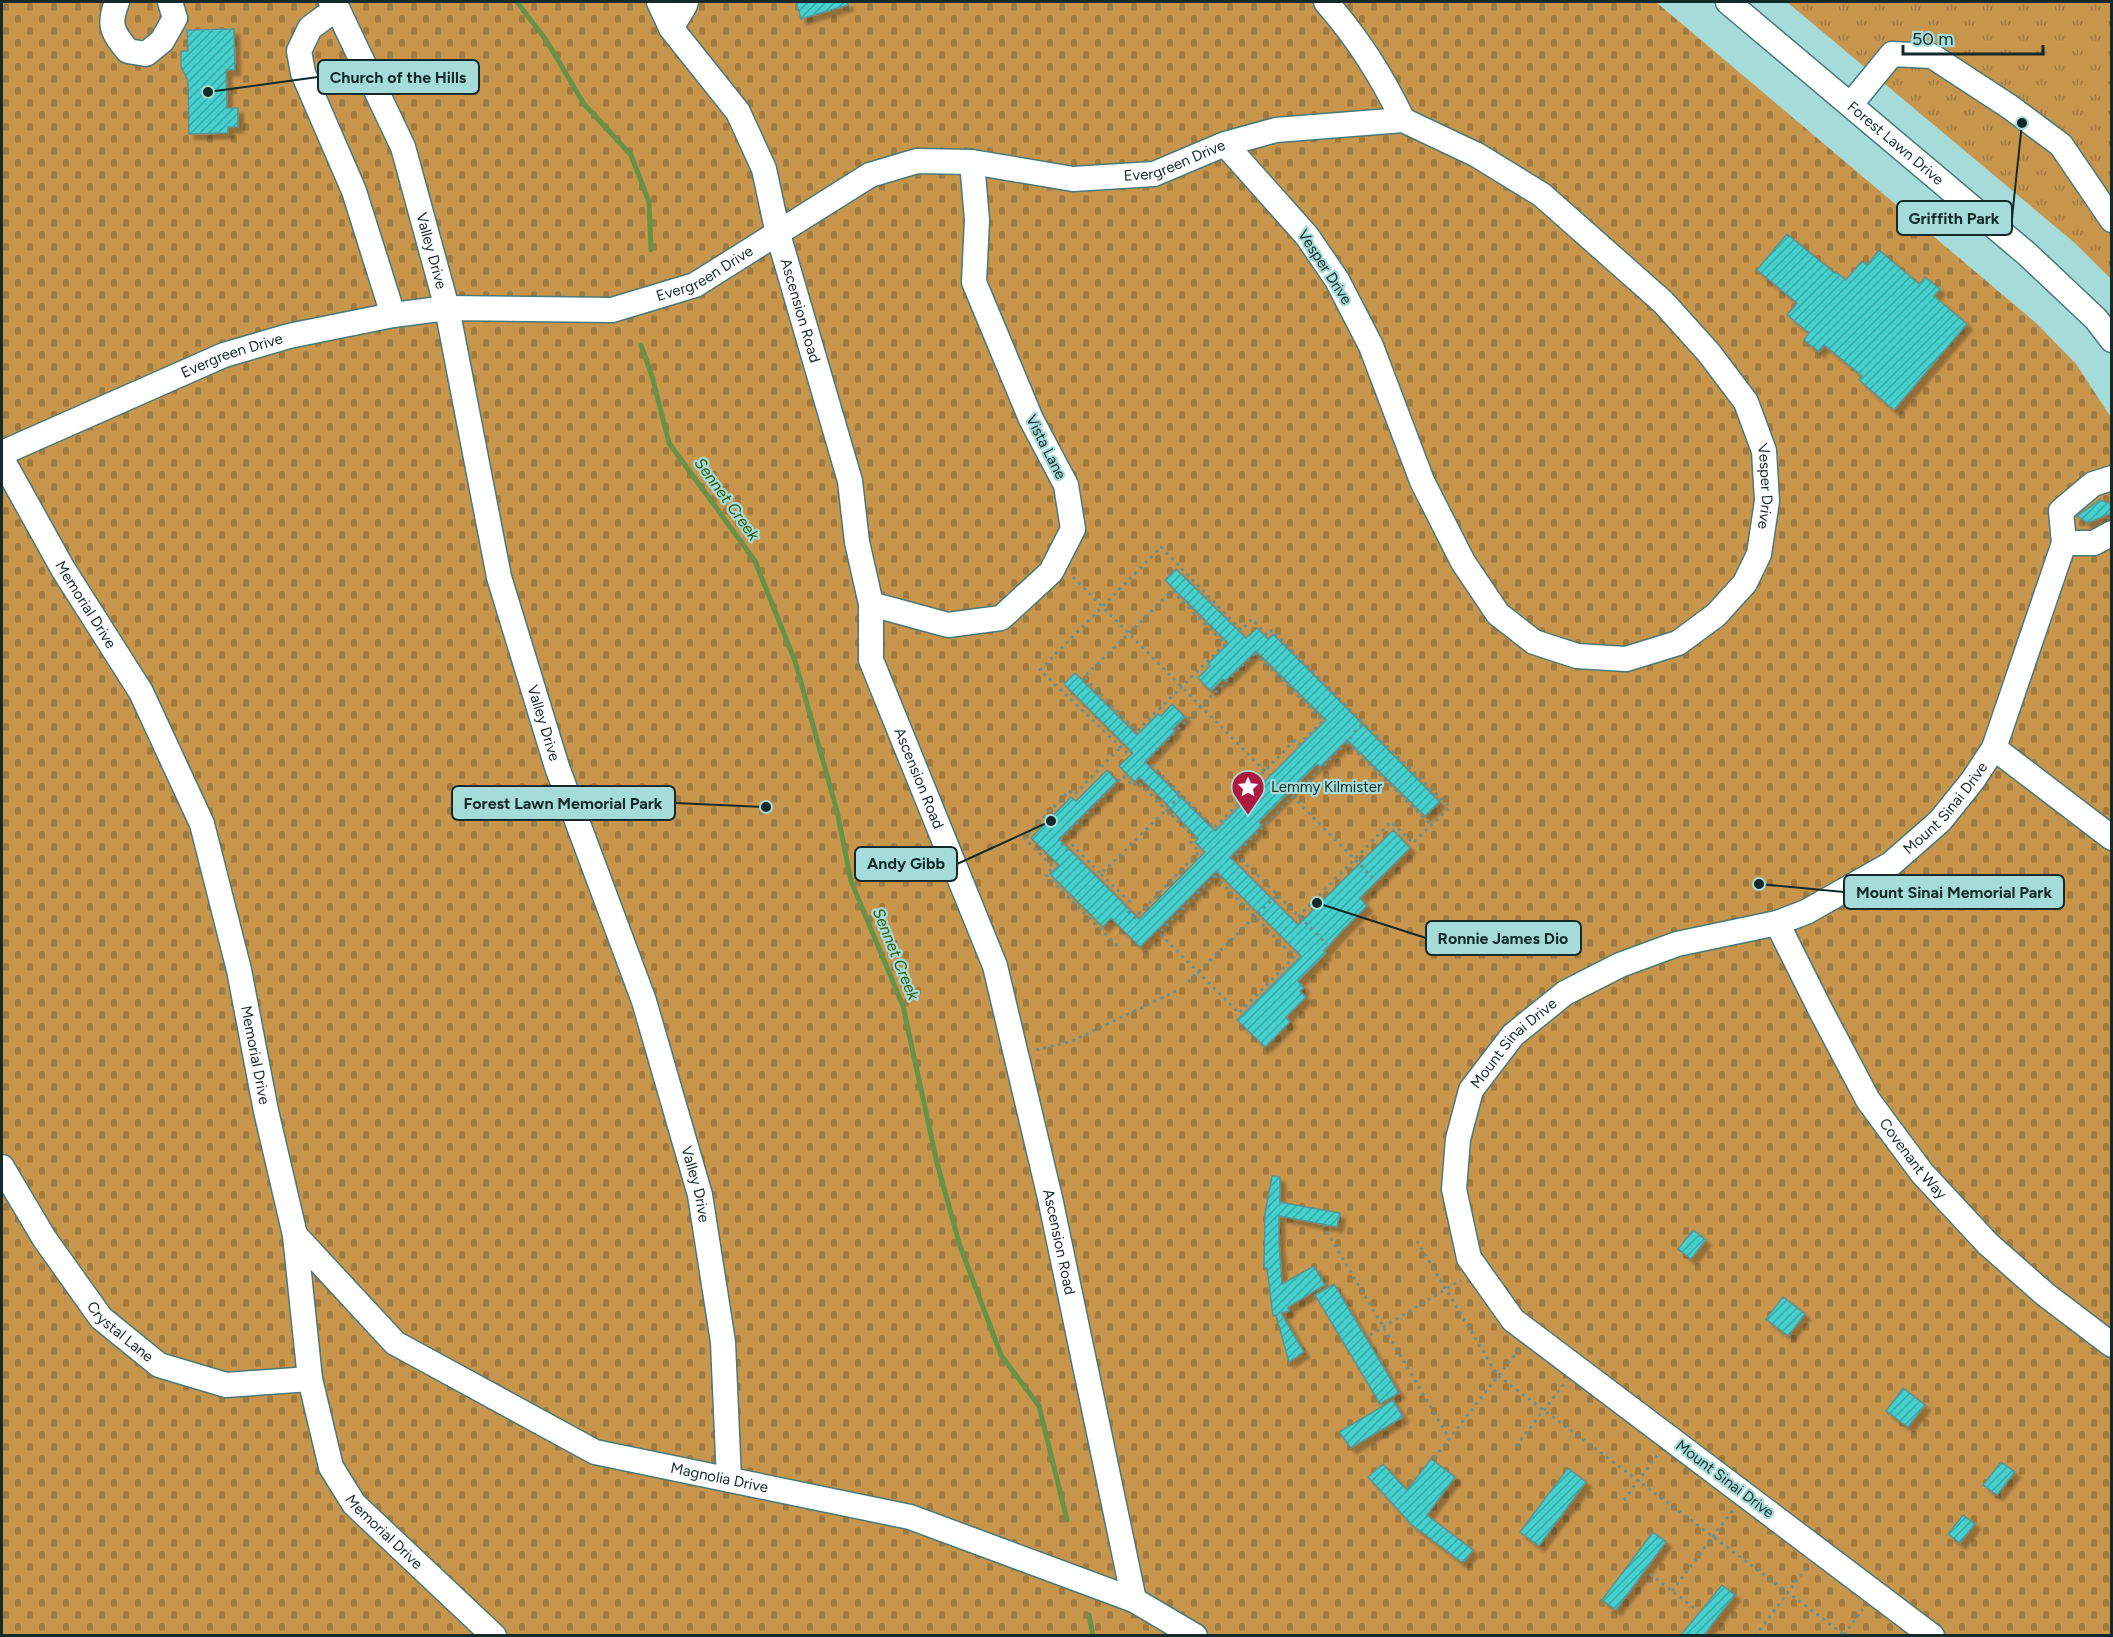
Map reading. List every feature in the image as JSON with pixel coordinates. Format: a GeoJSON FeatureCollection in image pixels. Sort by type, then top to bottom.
{"type":"FeatureCollection","features":[{"type":"Feature","properties":{"kind":"street"},"geometry":{"type":"LineString","coordinates":[[117,2],[112,16],[113,33],[128,51],[146,54],[162,41],[175,18],[170,2]]}},
{"type":"Feature","properties":{"kind":"street","name":"Ascension Road"},"geometry":{"type":"LineString","coordinates":[[659,2],[671,28],[738,112],[764,169],[778,234],[850,481],[857,542],[871,604],[871,660],[995,966],[1050,1198],[1134,1600]]}},
{"type":"Feature","properties":{"kind":"street"},"geometry":{"type":"LineString","coordinates":[[671,28],[686,2]]}},
{"type":"Feature","properties":{"kind":"street"},"geometry":{"type":"LineString","coordinates":[[1326,2],[1348,27],[1382,77],[1403,120]]}},
{"type":"Feature","properties":{"kind":"street","name":"Forest Lawn Drive"},"geometry":{"type":"LineString","coordinates":[[1728,2],[2027,254],[2096,319],[2112,339]]}},
{"type":"Feature","properties":{"kind":"street","name":"Valley Drive"},"geometry":{"type":"LineString","coordinates":[[393,315],[354,190],[303,72],[299,51],[310,28],[334,5],[403,147],[447,308],[499,577],[557,767],[644,1001],[700,1195],[723,1342],[729,1480]]}},
{"type":"Feature","properties":{"kind":"street"},"geometry":{"type":"LineString","coordinates":[[1851,105],[1892,54],[1932,56],[2010,107],[2061,146],[2112,220]]}},
{"type":"Feature","properties":{"kind":"street","name":"Evergreen Drive"},"geometry":{"type":"LineString","coordinates":[[2,453],[224,355],[289,336],[393,315],[447,308],[612,310],[695,285],[870,176],[917,161],[972,162],[1073,179],[1154,174],[1224,144],[1276,130],[1403,120]]}},
{"type":"Feature","properties":{"kind":"street","name":"Vesper Drive"},"geometry":{"type":"LineString","coordinates":[[1224,144],[1306,236],[1337,280],[1371,346],[1422,480],[1463,562],[1498,614],[1534,642],[1577,656],[1626,658],[1678,643],[1716,615],[1745,583],[1759,554],[1767,501],[1764,451],[1746,402],[1709,353],[1663,302],[1542,195],[1477,155],[1403,120]]}},
{"type":"Feature","properties":{"kind":"street","name":"Vista Lane"},"geometry":{"type":"LineString","coordinates":[[871,604],[948,625],[1001,618],[1051,572],[1073,529],[1066,485],[1031,419],[974,282],[977,220],[972,162]]}},
{"type":"Feature","properties":{"kind":"street","name":"Memorial Drive"},"geometry":{"type":"LineString","coordinates":[[2,459],[63,569],[141,692],[202,824],[239,970],[266,1111],[294,1235],[310,1379],[331,1467],[354,1504],[494,1635]]}},
{"type":"Feature","properties":{"kind":"street","name":"Mount Sinai Drive"},"geometry":{"type":"LineString","coordinates":[[1932,1635],[1513,1320],[1469,1258],[1454,1189],[1458,1139],[1471,1089],[1514,1035],[1565,993],[1620,965],[1677,944],[1777,923],[1806,912],[1891,864],[1940,821],[1973,780],[1994,748],[2064,543],[2061,511],[2093,484],[2112,478]]}},
{"type":"Feature","properties":{"kind":"street"},"geometry":{"type":"LineString","coordinates":[[2064,543],[2094,543],[2112,533]]}},
{"type":"Feature","properties":{"kind":"street"},"geometry":{"type":"LineString","coordinates":[[1994,748],[2112,838]]}},
{"type":"Feature","properties":{"kind":"street","name":"Covenant Way"},"geometry":{"type":"LineString","coordinates":[[1777,923],[1868,1100],[1922,1173],[1988,1244],[2046,1295],[2112,1345]]}},
{"type":"Feature","properties":{"kind":"street","name":"Crystal Lane"},"geometry":{"type":"LineString","coordinates":[[2,1167],[44,1238],[101,1318],[159,1365],[226,1385],[310,1379]]}},
{"type":"Feature","properties":{"kind":"street","name":"Magnolia Drive"},"geometry":{"type":"LineString","coordinates":[[294,1235],[394,1343],[595,1452],[910,1517],[1134,1600],[1195,1635]]}},
{"type":"Feature","properties":{"kind":"path"},"geometry":{"type":"LineString","coordinates":[[1127,753],[1041,670],[1161,547],[1241,630],[1252,619],[1268,635],[1272,630],[1450,807],[1413,843],[1391,822],[1298,917]]}},
{"type":"Feature","properties":{"kind":"path"},"geometry":{"type":"LineString","coordinates":[[1057,561],[1269,775]]}},
{"type":"Feature","properties":{"kind":"path"},"geometry":{"type":"LineString","coordinates":[[1172,591],[1225,644],[1182,687],[1137,731],[1084,677],[1172,591]]}},
{"type":"Feature","properties":{"kind":"path"},"geometry":{"type":"LineString","coordinates":[[1255,653],[1323,721],[1299,744],[1295,740],[1234,802],[1237,804],[1214,828],[1147,760],[1202,707],[1255,653]]}},
{"type":"Feature","properties":{"kind":"path"},"geometry":{"type":"LineString","coordinates":[[1327,944],[1236,854],[1363,723]]}},
{"type":"Feature","properties":{"kind":"path"},"geometry":{"type":"LineString","coordinates":[[1347,742],[1431,825]]}},
{"type":"Feature","properties":{"kind":"path"},"geometry":{"type":"LineString","coordinates":[[1117,946],[1046,875],[1053,867],[1024,838],[1069,792],[1074,795],[1121,747]]}},
{"type":"Feature","properties":{"kind":"path"},"geometry":{"type":"LineString","coordinates":[[1123,776],[1133,786],[1138,782],[1194,837],[1190,841],[1199,852],[1135,918],[1125,908],[1130,902],[1101,874],[1072,845],[1067,850],[1059,841],[1123,776]]}},
{"type":"Feature","properties":{"kind":"path"},"geometry":{"type":"LineString","coordinates":[[1101,874],[1181,795]]}},
{"type":"Feature","properties":{"kind":"path"},"geometry":{"type":"LineString","coordinates":[[1292,796],[1373,878]]}},
{"type":"Feature","properties":{"kind":"path"},"geometry":{"type":"LineString","coordinates":[[1215,876],[1294,957],[1239,1013],[1199,972],[1159,933],[1215,876]]}},
{"type":"Feature","properties":{"kind":"path"},"geometry":{"type":"LineString","coordinates":[[1188,982],[1276,895]]}},
{"type":"Feature","properties":{"kind":"path"},"geometry":{"type":"LineString","coordinates":[[1017,1055],[1072,1041],[1176,991]]}},
{"type":"Feature","properties":{"kind":"path"},"geometry":{"type":"LineString","coordinates":[[1323,1225],[1449,1438]]}},
{"type":"Feature","properties":{"kind":"path"},"geometry":{"type":"LineString","coordinates":[[1417,1241],[1498,1376],[1844,1635],[1875,1593]]}},
{"type":"Feature","properties":{"kind":"path"},"geometry":{"type":"LineString","coordinates":[[1370,1335],[1478,1270]]}},
{"type":"Feature","properties":{"kind":"path"},"geometry":{"type":"LineString","coordinates":[[1434,1458],[1531,1334]]}},
{"type":"Feature","properties":{"kind":"path"},"geometry":{"type":"LineString","coordinates":[[1516,1446],[1576,1368]]}},
{"type":"Feature","properties":{"kind":"path"},"geometry":{"type":"LineString","coordinates":[[1624,1500],[1670,1438]]}},
{"type":"Feature","properties":{"kind":"path"},"geometry":{"type":"LineString","coordinates":[[1672,1591],[1745,1494]]}},
{"type":"Feature","properties":{"kind":"path"},"geometry":{"type":"LineString","coordinates":[[1755,1635],[1820,1550]]}},
{"type":"Feature","properties":{"kind":"path"},"geometry":{"type":"LineString","coordinates":[[1650,1574],[1694,1608]]}},
{"type":"Feature","properties":{"kind":"green space"},"geometry":{"type":"Polygon","coordinates":[[[2,2],[1656,2],[2036,323],[2076,364],[2112,419],[2111,1635],[2,1636],[2,2]]]}},
{"type":"Feature","properties":{"kind":"green space"},"geometry":{"type":"Polygon","coordinates":[[[1787,2],[2111,2],[2111,279],[2076,244],[1787,2]]]}},
{"type":"Feature","properties":{"kind":"building"},"geometry":{"type":"Polygon","coordinates":[[[796,2],[847,2],[848,5],[801,19],[796,2]]]}},
{"type":"Feature","properties":{"kind":"building"},"geometry":{"type":"Polygon","coordinates":[[[234,29],[235,70],[226,70],[227,108],[238,108],[238,127],[228,127],[228,133],[189,134],[188,81],[181,66],[181,51],[188,51],[187,30],[234,29]]]}},
{"type":"Feature","properties":{"kind":"building"},"geometry":{"type":"Polygon","coordinates":[[[1787,234],[1846,280],[1862,261],[1867,265],[1879,250],[1919,284],[1925,277],[1940,289],[1934,296],[1967,324],[1894,410],[1859,380],[1862,376],[1824,345],[1819,352],[1804,340],[1809,333],[1787,315],[1797,303],[1757,270],[1787,234]]]}},
{"type":"Feature","properties":{"kind":"building"},"geometry":{"type":"Polygon","coordinates":[[[2100,500],[2110,503],[2112,509],[2109,514],[2088,523],[2077,516],[2100,500]]]}},
{"type":"Feature","properties":{"kind":"building"},"geometry":{"type":"Polygon","coordinates":[[[1176,569],[1246,638],[1257,628],[1268,639],[1273,634],[1440,802],[1425,816],[1347,740],[1320,767],[1317,764],[1259,822],[1262,825],[1230,857],[1298,925],[1393,830],[1410,848],[1360,898],[1367,906],[1298,981],[1304,988],[1300,991],[1306,997],[1286,1017],[1290,1022],[1265,1047],[1237,1020],[1301,956],[1216,871],[1140,947],[1111,918],[1103,927],[1050,874],[1059,865],[1031,838],[1071,797],[1076,801],[1107,770],[1117,781],[1059,839],[1139,919],[1205,852],[1195,842],[1198,839],[1161,798],[1139,777],[1135,782],[1119,766],[1133,753],[1064,684],[1075,673],[1137,735],[1172,704],[1185,717],[1173,729],[1175,731],[1145,762],[1215,831],[1326,720],[1256,651],[1225,681],[1223,679],[1211,691],[1198,678],[1228,643],[1165,580],[1176,569]]]}},
{"type":"Feature","properties":{"kind":"building"},"geometry":{"type":"Polygon","coordinates":[[[1272,1176],[1280,1177],[1280,1202],[1340,1213],[1337,1227],[1279,1216],[1282,1284],[1314,1266],[1325,1285],[1288,1307],[1289,1311],[1281,1313],[1304,1352],[1289,1362],[1276,1315],[1273,1316],[1267,1268],[1264,1268],[1265,1214],[1272,1176]]]}},
{"type":"Feature","properties":{"kind":"building"},"geometry":{"type":"Polygon","coordinates":[[[1693,1230],[1706,1240],[1691,1259],[1678,1249],[1693,1230]]]}},
{"type":"Feature","properties":{"kind":"building"},"geometry":{"type":"Polygon","coordinates":[[[1334,1284],[1399,1393],[1380,1404],[1315,1295],[1334,1284]]]}},
{"type":"Feature","properties":{"kind":"building"},"geometry":{"type":"Polygon","coordinates":[[[1783,1297],[1805,1314],[1788,1336],[1766,1319],[1783,1297]]]}},
{"type":"Feature","properties":{"kind":"building"},"geometry":{"type":"Polygon","coordinates":[[[1903,1388],[1925,1405],[1908,1427],[1886,1411],[1903,1388]]]}},
{"type":"Feature","properties":{"kind":"building"},"geometry":{"type":"Polygon","coordinates":[[[1393,1400],[1403,1417],[1351,1448],[1339,1432],[1393,1400]]]}},
{"type":"Feature","properties":{"kind":"building"},"geometry":{"type":"Polygon","coordinates":[[[1431,1459],[1455,1477],[1427,1515],[1473,1550],[1463,1563],[1412,1525],[1368,1477],[1383,1464],[1407,1490],[1431,1459]]]}},
{"type":"Feature","properties":{"kind":"building"},"geometry":{"type":"Polygon","coordinates":[[[2001,1462],[2015,1472],[1997,1495],[1983,1485],[2001,1462]]]}},
{"type":"Feature","properties":{"kind":"building"},"geometry":{"type":"Polygon","coordinates":[[[1568,1468],[1586,1482],[1539,1546],[1520,1532],[1568,1468]]]}},
{"type":"Feature","properties":{"kind":"building"},"geometry":{"type":"Polygon","coordinates":[[[1963,1515],[1975,1524],[1960,1543],[1948,1534],[1963,1515]]]}},
{"type":"Feature","properties":{"kind":"building"},"geometry":{"type":"Polygon","coordinates":[[[1653,1532],[1666,1542],[1616,1610],[1602,1600],[1653,1532]]]}},
{"type":"Feature","properties":{"kind":"building"},"geometry":{"type":"Polygon","coordinates":[[[1722,1585],[1735,1595],[1704,1635],[1681,1635],[1722,1585]]]}},
{"type":"Feature","properties":{"kind":"waterway","name":"Sennet Creek"},"geometry":{"type":"LineString","coordinates":[[517,2],[546,40],[584,104],[631,155],[649,202],[651,250]]}},
{"type":"Feature","properties":{"kind":"waterway","name":"Sennet Creek"},"geometry":{"type":"LineString","coordinates":[[641,345],[652,376],[669,443],[755,561],[795,661],[837,811],[851,881],[903,1006],[937,1163],[960,1246],[1001,1355],[1039,1406],[1067,1520]]}},
{"type":"Feature","properties":{"kind":"waterway","name":"Sennet Creek"},"geometry":{"type":"LineString","coordinates":[[1089,1615],[1093,1636]]}},
{"type":"Feature","properties":{"kind":"place","name":"Church of the Hills"},"geometry":{"type":"Point","coordinates":[208,92]}},
{"type":"Feature","properties":{"kind":"place","name":"Griffith Park"},"geometry":{"type":"Point","coordinates":[2022,123]}},
{"type":"Feature","properties":{"kind":"place","name":"Forest Lawn Memorial Park"},"geometry":{"type":"Point","coordinates":[766,807]}},
{"type":"Feature","properties":{"kind":"place","name":"Lemmy Kilmister"},"geometry":{"type":"Point","coordinates":[1248,816]}},
{"type":"Feature","properties":{"kind":"place","name":"Andy Gibb"},"geometry":{"type":"Point","coordinates":[1051,821]}},
{"type":"Feature","properties":{"kind":"place","name":"Mount Sinai Memorial Park"},"geometry":{"type":"Point","coordinates":[1759,884]}},
{"type":"Feature","properties":{"kind":"place","name":"Ronnie James Dio"},"geometry":{"type":"Point","coordinates":[1317,903]}}]}
